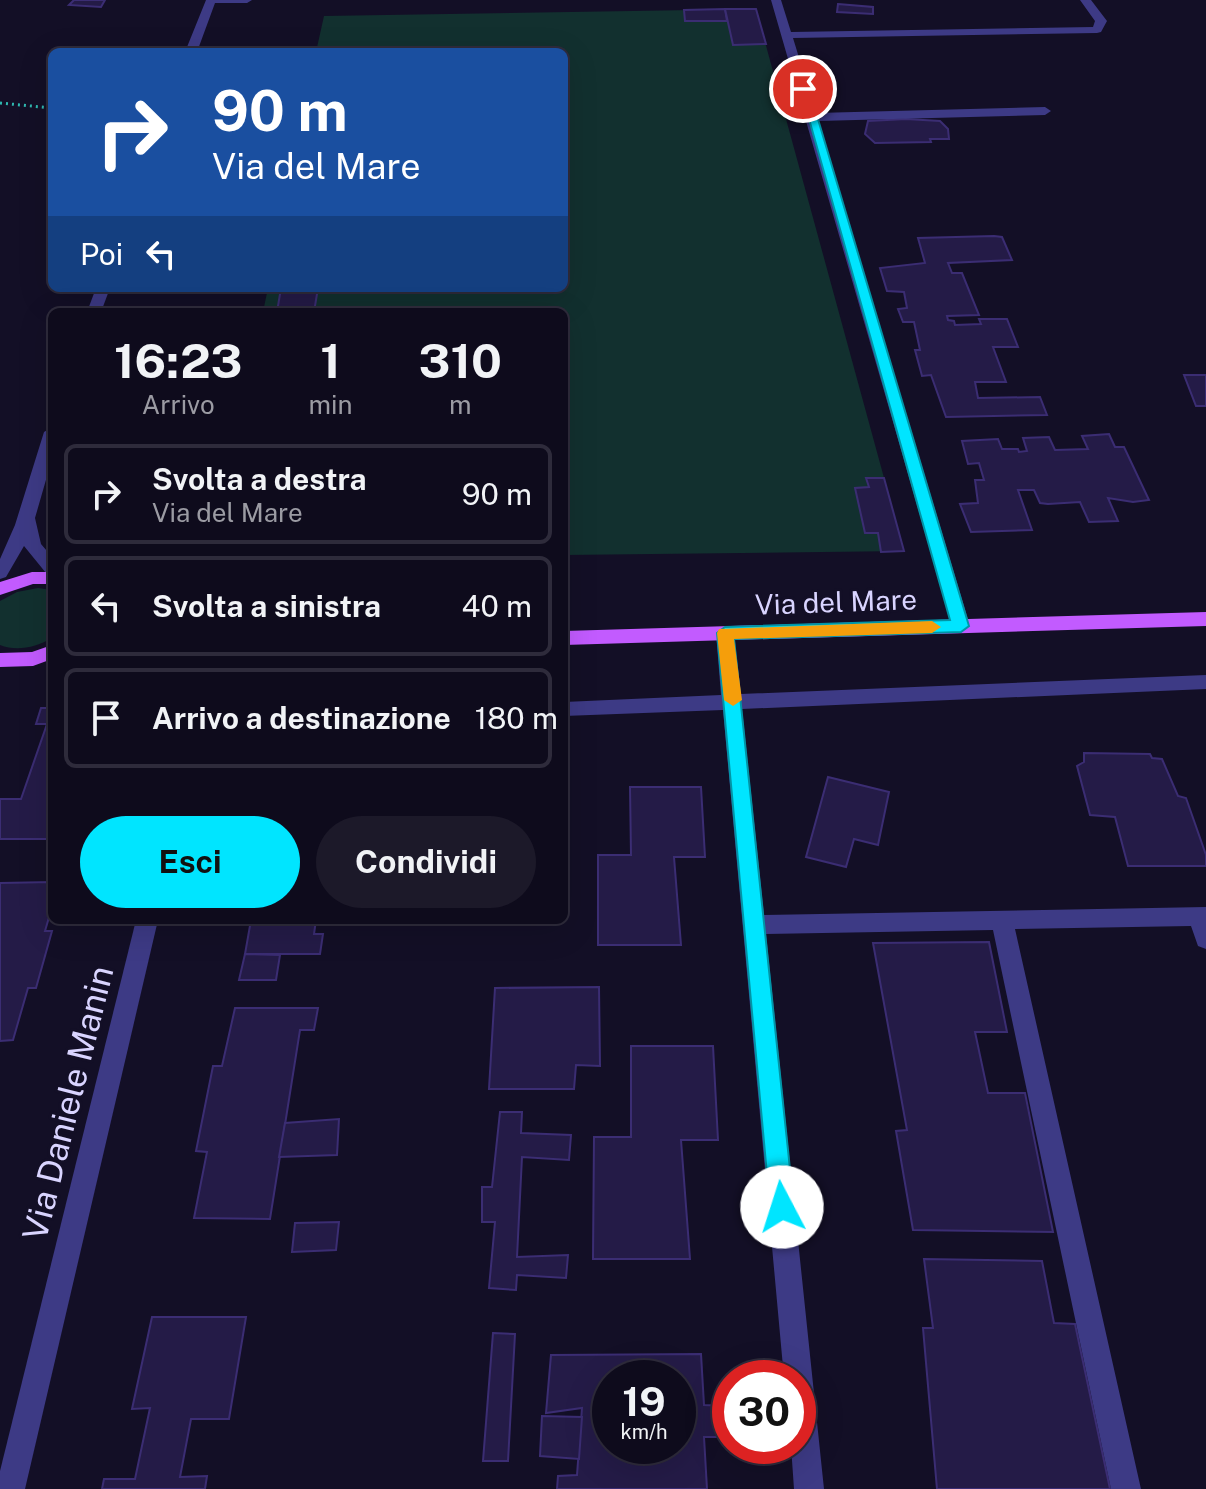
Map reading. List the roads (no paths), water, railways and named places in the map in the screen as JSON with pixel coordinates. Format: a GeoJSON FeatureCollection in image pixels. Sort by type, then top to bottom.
{"type":"FeatureCollection","features":[{"type":"Feature","properties":{"kind":"main road"},"geometry":{"type":"LineString","coordinates":[[0,573],[48,578]]}},
{"type":"Feature","properties":{"kind":"main road"},"geometry":{"type":"LineString","coordinates":[[0,589],[32,578]]}},
{"type":"Feature","properties":{"kind":"main road","name":"Via del Mare"},"geometry":{"type":"LineString","coordinates":[[568,638],[1206,619]]}},
{"type":"Feature","properties":{"kind":"main road"},"geometry":{"type":"LineString","coordinates":[[0,660],[46,657]]}},
{"type":"Feature","properties":{"kind":"street"},"geometry":{"type":"LineString","coordinates":[[193,48],[211,0],[247,0]]}},
{"type":"Feature","properties":{"kind":"street"},"geometry":{"type":"LineString","coordinates":[[776,0],[961,626]]}},
{"type":"Feature","properties":{"kind":"street"},"geometry":{"type":"LineString","coordinates":[[788,35],[1097,30],[1101,21],[1085,0]]}},
{"type":"Feature","properties":{"kind":"street"},"geometry":{"type":"LineString","coordinates":[[811,117],[1045,111]]}},
{"type":"Feature","properties":{"kind":"street"},"geometry":{"type":"LineString","coordinates":[[0,573],[10,560],[21,534],[48,444]]}},
{"type":"Feature","properties":{"kind":"street"},"geometry":{"type":"LineString","coordinates":[[29,503],[27,518],[33,546],[48,564]]}},
{"type":"Feature","properties":{"kind":"street"},"geometry":{"type":"LineString","coordinates":[[725,633],[809,1489]]}},
{"type":"Feature","properties":{"kind":"street"},"geometry":{"type":"LineString","coordinates":[[568,709],[1206,682]]}},
{"type":"Feature","properties":{"kind":"street"},"geometry":{"type":"LineString","coordinates":[[755,925],[1202,916],[1206,939]]}},
{"type":"Feature","properties":{"kind":"street"},"geometry":{"type":"LineString","coordinates":[[1002,922],[1126,1489]]}},
{"type":"Feature","properties":{"kind":"street","name":"Via Daniele Manin"},"geometry":{"type":"LineString","coordinates":[[10,1489],[146,924]]}}]}
